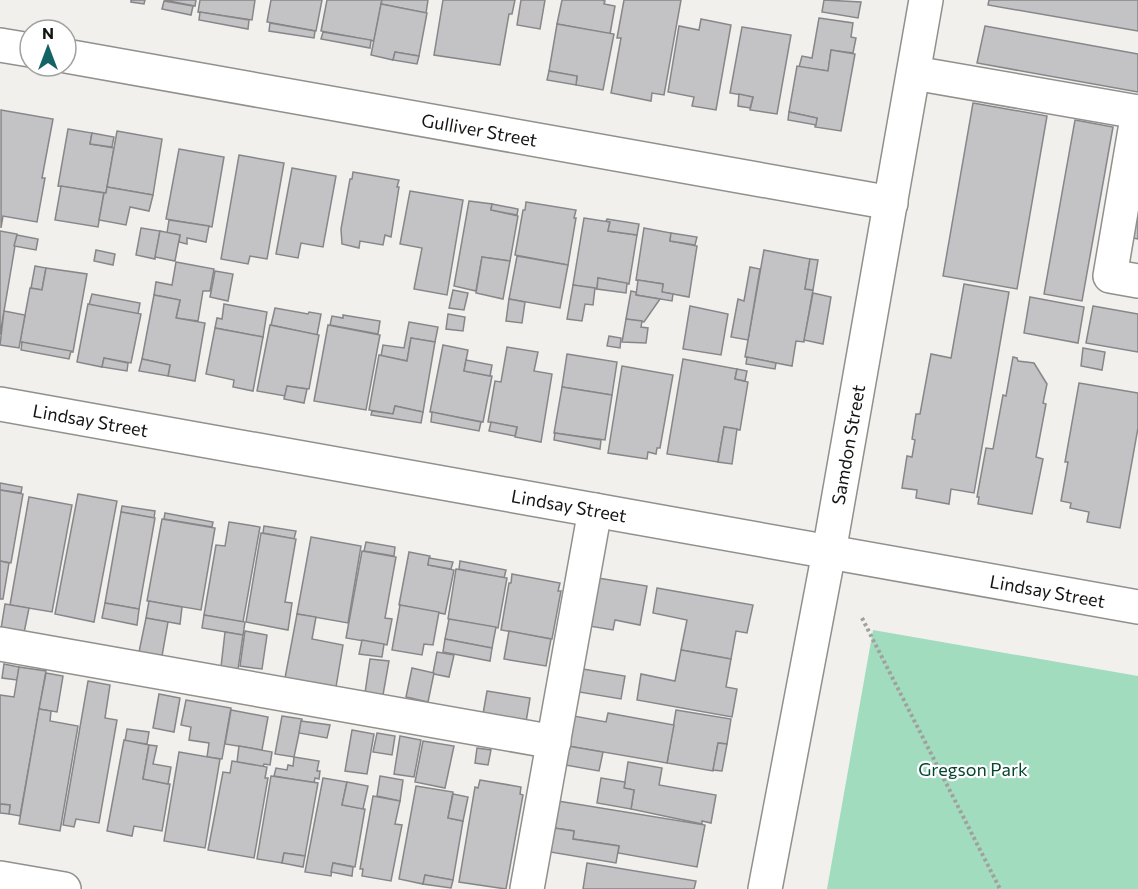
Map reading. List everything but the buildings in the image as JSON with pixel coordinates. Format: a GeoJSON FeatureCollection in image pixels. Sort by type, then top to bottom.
{"type":"FeatureCollection","features":[{"type":"Feature","properties":{"kind":"street","name":"Samdon Street"},"geometry":{"type":"LineString","coordinates":[[765,889],[829,552],[926,0]]}},
{"type":"Feature","properties":{"kind":"street"},"geometry":{"type":"LineString","coordinates":[[0,45],[18,48]]}},
{"type":"Feature","properties":{"kind":"street","name":"Gulliver Street"},"geometry":{"type":"LineString","coordinates":[[78,58],[891,203]]}},
{"type":"Feature","properties":{"kind":"street"},"geometry":{"type":"LineString","coordinates":[[914,73],[1138,112],[1110,276],[1138,281]]}},
{"type":"Feature","properties":{"kind":"street","name":"Lindsay Street"},"geometry":{"type":"LineString","coordinates":[[0,405],[1138,607]]}},
{"type":"Feature","properties":{"kind":"street"},"geometry":{"type":"LineString","coordinates":[[527,889],[595,510]]}},
{"type":"Feature","properties":{"kind":"street"},"geometry":{"type":"LineString","coordinates":[[0,644],[554,742]]}},
{"type":"Feature","properties":{"kind":"street"},"geometry":{"type":"LineString","coordinates":[[0,878],[64,889]]}},
{"type":"Feature","properties":{"kind":"path"},"geometry":{"type":"LineString","coordinates":[[862,618],[1000,889]]}},
{"type":"Feature","properties":{"kind":"green space","name":"Gregson Park"},"geometry":{"type":"Polygon","coordinates":[[[873,630],[1138,676],[1138,889],[827,889],[873,630]]]}}]}
